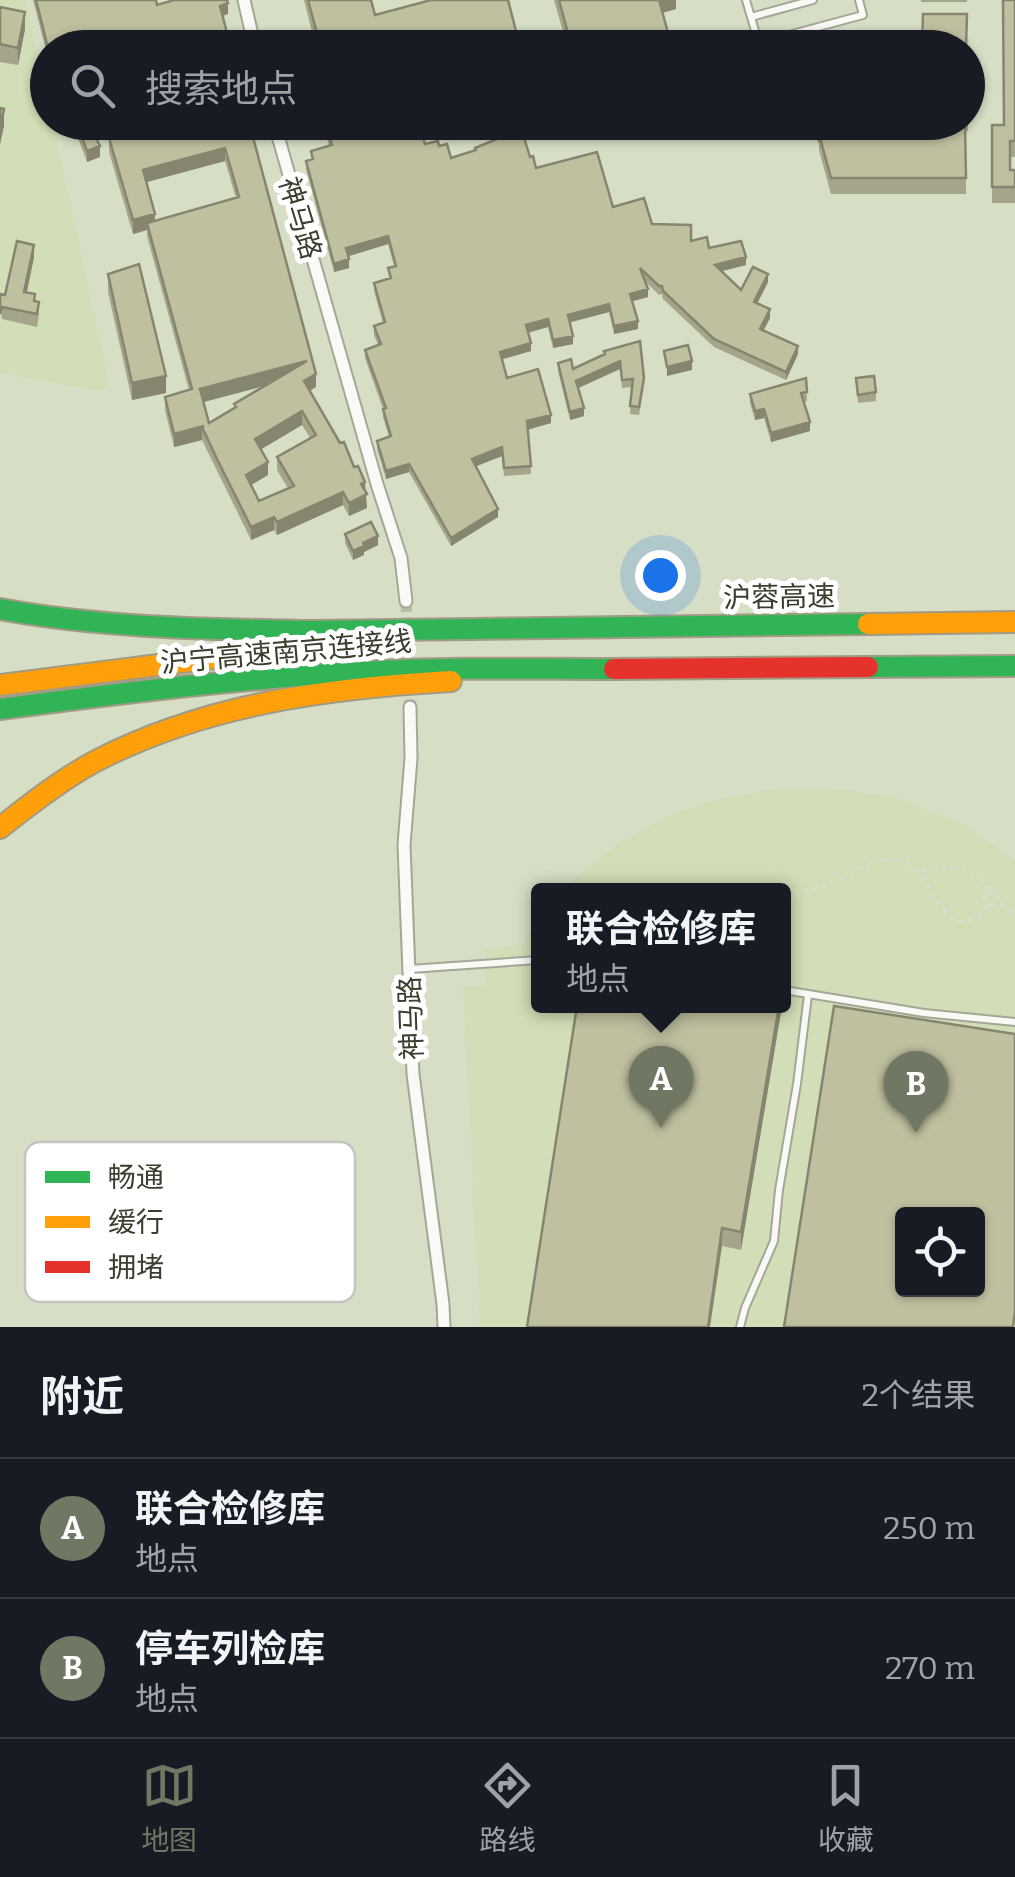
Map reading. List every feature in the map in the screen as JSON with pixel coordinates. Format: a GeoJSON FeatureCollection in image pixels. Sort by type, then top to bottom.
{"type":"FeatureCollection","features":[{"type":"Feature","properties":{"kind":"highway"},"geometry":{"type":"LineString","coordinates":[[0,609],[97,622],[204,629],[543,628]]}},
{"type":"Feature","properties":{"kind":"highway","name":"沪蓉高速"},"geometry":{"type":"LineString","coordinates":[[543,628],[1015,622]]}},
{"type":"Feature","properties":{"kind":"highway","name":"沪宁高速南京连接线"},"geometry":{"type":"LineString","coordinates":[[0,685],[206,659],[543,628]]}},
{"type":"Feature","properties":{"kind":"highway","name":"沪宁高速南京连接线"},"geometry":{"type":"LineString","coordinates":[[0,710],[108,695],[332,674],[508,666],[578,669]]}},
{"type":"Feature","properties":{"kind":"highway"},"geometry":{"type":"LineString","coordinates":[[0,828],[43,794],[150,736],[281,697],[578,669],[1015,666]]}},
{"type":"Feature","properties":{"kind":"street"},"geometry":{"type":"LineString","coordinates":[[244,0],[252,30]]}},
{"type":"Feature","properties":{"kind":"street","name":"神马路"},"geometry":{"type":"LineString","coordinates":[[279,140],[401,558],[406,601]]}},
{"type":"Feature","properties":{"kind":"street","name":"神马路"},"geometry":{"type":"LineString","coordinates":[[410,706],[411,758],[404,845],[414,1074],[444,1327]]}},
{"type":"Feature","properties":{"kind":"lane"},"geometry":{"type":"LineString","coordinates":[[746,0],[755,30]]}},
{"type":"Feature","properties":{"kind":"lane"},"geometry":{"type":"LineString","coordinates":[[751,17],[813,0]]}},
{"type":"Feature","properties":{"kind":"lane"},"geometry":{"type":"LineString","coordinates":[[812,30],[864,15],[859,0]]}},
{"type":"Feature","properties":{"kind":"lane"},"geometry":{"type":"LineString","coordinates":[[409,969],[531,960]]}},
{"type":"Feature","properties":{"kind":"lane"},"geometry":{"type":"LineString","coordinates":[[791,991],[924,1013],[1015,1022]]}},
{"type":"Feature","properties":{"kind":"lane"},"geometry":{"type":"LineString","coordinates":[[740,1327],[774,1241],[808,995]]}},
{"type":"Feature","properties":{"kind":"path"},"geometry":{"type":"LineString","coordinates":[[791,896],[873,863],[900,860],[920,871],[943,912],[954,920],[963,921],[998,902]]}},
{"type":"Feature","properties":{"kind":"path"},"geometry":{"type":"LineString","coordinates":[[920,871],[959,869],[997,893],[998,902],[1015,917]]}},
{"type":"Feature","properties":{"kind":"path"},"geometry":{"type":"LineString","coordinates":[[989,891],[984,896],[989,906]]}},
{"type":"Feature","properties":{"kind":"shaded area"},"geometry":{"type":"Polygon","coordinates":[[[0,0],[26,0],[33,30],[30,140],[57,140],[108,380],[102,391],[0,373],[0,0]]]}},
{"type":"Feature","properties":{"kind":"shaded area"},"geometry":{"type":"Polygon","coordinates":[[[774,789],[835,789],[895,797],[966,825],[1015,860],[1015,1327],[480,1327],[463,987],[485,985],[485,949],[521,945],[531,930],[531,1013],[791,1013],[791,883],[569,883],[619,843],[665,817],[713,801],[774,789]]]}},
{"type":"Feature","properties":{"kind":"building"},"geometry":{"type":"Polygon","coordinates":[[[36,0],[156,0],[157,5],[174,0],[228,3],[220,6],[226,30],[44,30],[36,0]]]}},
{"type":"Feature","properties":{"kind":"building"},"geometry":{"type":"Polygon","coordinates":[[[308,0],[371,0],[375,15],[431,0],[508,0],[516,30],[316,30],[308,0]]]}},
{"type":"Feature","properties":{"kind":"building"},"geometry":{"type":"Polygon","coordinates":[[[559,0],[659,0],[667,30],[567,30],[559,0]]]}},
{"type":"Feature","properties":{"kind":"building"},"geometry":{"type":"Polygon","coordinates":[[[1003,0],[1015,0],[1015,141],[1010,141],[1010,170],[1015,170],[1015,187],[992,187],[992,125],[1004,125],[1003,0]]]}},
{"type":"Feature","properties":{"kind":"building"},"geometry":{"type":"Polygon","coordinates":[[[0,7],[25,12],[18,48],[0,44],[0,7]]]}},
{"type":"Feature","properties":{"kind":"building"},"geometry":{"type":"Polygon","coordinates":[[[923,14],[967,14],[967,30],[923,30],[923,14]]]}},
{"type":"Feature","properties":{"kind":"building"},"geometry":{"type":"Polygon","coordinates":[[[83,140],[97,140],[100,146],[87,151],[83,140]]]}},
{"type":"Feature","properties":{"kind":"building"},"geometry":{"type":"Polygon","coordinates":[[[110,140],[254,140],[316,374],[304,381],[340,443],[344,442],[354,467],[358,466],[367,494],[349,503],[343,492],[277,522],[274,517],[251,527],[204,426],[174,434],[165,397],[192,389],[147,223],[239,197],[225,148],[143,170],[155,214],[133,220],[110,140]],[[307,361],[200,389],[209,423],[236,407],[234,404],[307,361]],[[302,411],[255,439],[268,462],[246,475],[259,501],[294,486],[277,457],[316,435],[302,411]]]}},
{"type":"Feature","properties":{"kind":"building"},"geometry":{"type":"Polygon","coordinates":[[[330,140],[424,140],[425,144],[438,141],[439,146],[447,144],[451,158],[495,140],[525,140],[536,168],[597,152],[613,207],[644,198],[652,224],[691,225],[691,241],[707,237],[709,248],[741,241],[746,257],[715,265],[741,290],[753,267],[768,274],[754,302],[770,309],[760,329],[798,346],[786,372],[714,339],[640,268],[648,289],[630,294],[638,321],[614,326],[609,304],[568,315],[573,336],[553,340],[548,319],[526,325],[531,343],[500,352],[507,378],[538,369],[551,415],[527,421],[531,466],[504,468],[502,447],[472,459],[498,509],[451,538],[409,464],[386,471],[377,441],[391,436],[383,409],[386,408],[365,350],[381,344],[374,326],[385,322],[374,283],[391,278],[388,268],[396,266],[388,236],[346,248],[349,259],[334,264],[306,161],[313,159],[311,151],[332,145],[330,140]]]}},
{"type":"Feature","properties":{"kind":"building"},"geometry":{"type":"Polygon","coordinates":[[[821,140],[965,140],[966,178],[831,178],[821,140]]]}},
{"type":"Feature","properties":{"kind":"building"},"geometry":{"type":"Polygon","coordinates":[[[17,241],[34,245],[24,292],[35,294],[34,301],[39,302],[37,314],[2,307],[0,314],[0,294],[5,295],[17,241]]]}},
{"type":"Feature","properties":{"kind":"building"},"geometry":{"type":"Polygon","coordinates":[[[139,264],[166,376],[132,383],[108,274],[139,264]]]}},
{"type":"Feature","properties":{"kind":"building"},"geometry":{"type":"Polygon","coordinates":[[[640,341],[644,378],[639,407],[630,406],[633,379],[622,380],[620,361],[576,381],[584,408],[570,412],[558,363],[571,359],[573,369],[605,354],[604,351],[640,341]]]}},
{"type":"Feature","properties":{"kind":"building"},"geometry":{"type":"Polygon","coordinates":[[[688,345],[692,361],[667,367],[664,351],[688,345]]]}},
{"type":"Feature","properties":{"kind":"building"},"geometry":{"type":"Polygon","coordinates":[[[874,376],[876,392],[858,395],[856,378],[874,376]]]}},
{"type":"Feature","properties":{"kind":"building"},"geometry":{"type":"Polygon","coordinates":[[[806,378],[807,392],[801,393],[810,422],[771,433],[764,409],[755,411],[750,394],[806,378]]]}},
{"type":"Feature","properties":{"kind":"building"},"geometry":{"type":"Polygon","coordinates":[[[371,522],[378,536],[353,551],[345,534],[371,522]]]}},
{"type":"Feature","properties":{"kind":"building"},"geometry":{"type":"Polygon","coordinates":[[[834,1006],[1015,1034],[1013,1327],[784,1327],[834,1006]]]}},
{"type":"Feature","properties":{"kind":"building"},"geometry":{"type":"Polygon","coordinates":[[[576,1013],[778,1013],[741,1232],[722,1228],[708,1327],[527,1327],[576,1013]]]}},
{"type":"Feature","properties":{"kind":"tunnel"},"geometry":{"type":"LineString","coordinates":[[406,601],[410,707]]}},
{"type":"Feature","properties":{"kind":"traffic: fast"},"geometry":{"type":"LineString","coordinates":[[0,609],[116,624],[311,631],[868,624]]}},
{"type":"Feature","properties":{"kind":"traffic: fast"},"geometry":{"type":"LineString","coordinates":[[868,667],[1015,666]]}},
{"type":"Feature","properties":{"kind":"traffic: fast"},"geometry":{"type":"LineString","coordinates":[[0,709],[317,675],[426,669],[614,669]]}},
{"type":"Feature","properties":{"kind":"traffic: slow"},"geometry":{"type":"LineString","coordinates":[[868,624],[1015,622]]}},
{"type":"Feature","properties":{"kind":"traffic: slow"},"geometry":{"type":"LineString","coordinates":[[0,685],[206,659],[392,642]]}},
{"type":"Feature","properties":{"kind":"traffic: slow"},"geometry":{"type":"LineString","coordinates":[[0,828],[94,762],[179,726],[313,694],[451,681]]}},
{"type":"Feature","properties":{"kind":"traffic: jam"},"geometry":{"type":"LineString","coordinates":[[614,669],[868,667]]}},
{"type":"Feature","properties":{"kind":"place","name":"联合检修库"},"geometry":{"type":"Point","coordinates":[661,1128]}},
{"type":"Feature","properties":{"kind":"place","name":"停车列检库"},"geometry":{"type":"Point","coordinates":[916,1133]}}]}
